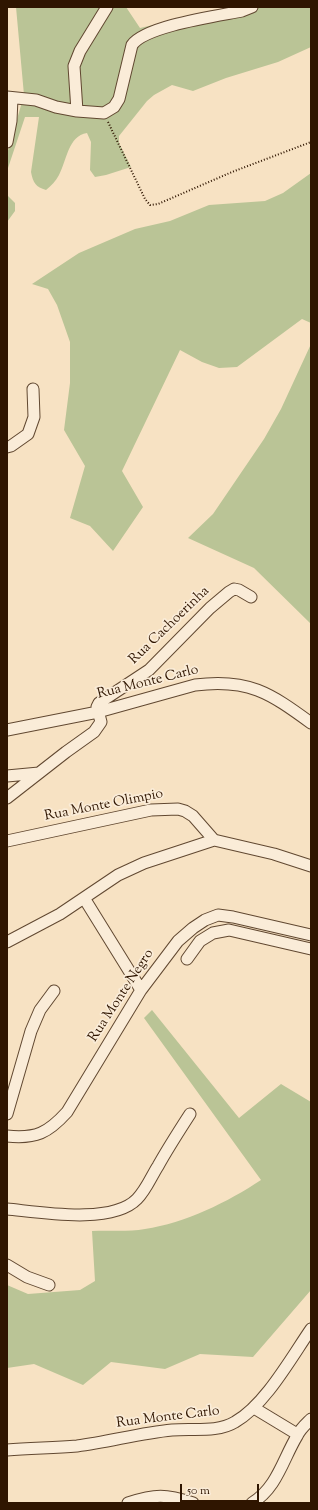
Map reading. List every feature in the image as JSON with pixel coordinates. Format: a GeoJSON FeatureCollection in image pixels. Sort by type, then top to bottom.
{"type":"FeatureCollection","features":[{"type":"Feature","properties":{"kind":"street"},"geometry":{"type":"LineString","coordinates":[[78,111],[74,66],[80,51],[107,7]]}},
{"type":"Feature","properties":{"kind":"street"},"geometry":{"type":"LineString","coordinates":[[7,142],[11,121],[10,97],[36,100],[56,107],[78,111],[104,113],[114,106],[119,99],[132,45],[135,40],[147,33],[165,27],[242,11],[252,7]]}},
{"type":"Feature","properties":{"kind":"street"},"geometry":{"type":"LineString","coordinates":[[7,447],[11,446],[28,434],[34,417],[33,389]]}},
{"type":"Feature","properties":{"kind":"street","name":"Rua Cachoerinha"},"geometry":{"type":"LineString","coordinates":[[98,712],[97,707],[99,703],[150,670],[210,608],[229,592],[234,589],[251,596]]}},
{"type":"Feature","properties":{"kind":"street","name":"Rua Monte Carlo"},"geometry":{"type":"LineString","coordinates":[[7,730],[98,712],[195,685],[209,683],[231,683],[263,691],[311,723]]}},
{"type":"Feature","properties":{"kind":"street"},"geometry":{"type":"LineString","coordinates":[[7,798],[98,729],[101,722],[101,717],[98,712]]}},
{"type":"Feature","properties":{"kind":"street"},"geometry":{"type":"LineString","coordinates":[[7,776],[39,773]]}},
{"type":"Feature","properties":{"kind":"street","name":"Rua Monte Olimpio"},"geometry":{"type":"LineString","coordinates":[[7,841],[151,810],[169,808],[178,808],[193,816],[214,840]]}},
{"type":"Feature","properties":{"kind":"street"},"geometry":{"type":"LineString","coordinates":[[7,942],[60,914],[107,882],[132,868],[214,840],[274,854],[311,866]]}},
{"type":"Feature","properties":{"kind":"street"},"geometry":{"type":"LineString","coordinates":[[84,898],[141,990]]}},
{"type":"Feature","properties":{"kind":"street","name":"Rua Monte Negro"},"geometry":{"type":"LineString","coordinates":[[7,1136],[30,1137],[54,1126],[63,1117],[141,990],[178,941],[205,920],[218,916],[233,917],[311,935]]}},
{"type":"Feature","properties":{"kind":"street"},"geometry":{"type":"LineString","coordinates":[[186,959],[200,941],[213,933],[229,930],[311,949]]}},
{"type":"Feature","properties":{"kind":"street"},"geometry":{"type":"LineString","coordinates":[[7,1114],[31,1031],[40,1010],[54,991]]}},
{"type":"Feature","properties":{"kind":"street"},"geometry":{"type":"LineString","coordinates":[[7,1209],[67,1216],[106,1213],[131,1205],[138,1199],[169,1146],[190,1114]]}},
{"type":"Feature","properties":{"kind":"street"},"geometry":{"type":"LineString","coordinates":[[7,1265],[27,1278],[49,1285]]}},
{"type":"Feature","properties":{"kind":"street","name":"Rua Monte Carlo"},"geometry":{"type":"LineString","coordinates":[[7,1450],[78,1446],[172,1430],[214,1429],[226,1427],[236,1422],[254,1408],[311,1329]]}},
{"type":"Feature","properties":{"kind":"street"},"geometry":{"type":"LineString","coordinates":[[254,1408],[298,1434]]}},
{"type":"Feature","properties":{"kind":"street"},"geometry":{"type":"LineString","coordinates":[[252,1503],[259,1499],[269,1488],[278,1474],[298,1434],[311,1418]]}},
{"type":"Feature","properties":{"kind":"street"},"geometry":{"type":"LineString","coordinates":[[128,1503],[153,1496],[166,1496],[193,1503]]}},
{"type":"Feature","properties":{"kind":"path"},"geometry":{"type":"LineString","coordinates":[[104,113],[145,199],[150,205],[158,204],[232,172],[311,142]]}},
{"type":"Feature","properties":{"kind":"green space"},"geometry":{"type":"Polygon","coordinates":[[[16,7],[126,7],[140,28],[231,7],[311,7],[311,47],[278,62],[226,78],[193,91],[172,85],[154,95],[147,101],[119,136],[119,143],[131,167],[95,177],[90,170],[91,142],[87,133],[81,135],[72,144],[58,177],[46,190],[36,184],[31,172],[39,117],[25,117],[7,171],[7,154],[24,95],[16,7]]]}},
{"type":"Feature","properties":{"kind":"green space"},"geometry":{"type":"Polygon","coordinates":[[[311,173],[311,323],[302,319],[237,367],[219,368],[202,362],[180,350],[122,471],[143,507],[113,551],[90,526],[70,518],[85,466],[64,430],[70,383],[70,342],[57,305],[48,289],[32,284],[79,253],[135,229],[170,221],[209,205],[265,201],[283,193],[311,173]]]}},
{"type":"Feature","properties":{"kind":"green space"},"geometry":{"type":"Polygon","coordinates":[[[7,195],[15,203],[15,211],[7,222],[7,195]]]}},
{"type":"Feature","properties":{"kind":"green space"},"geometry":{"type":"Polygon","coordinates":[[[311,344],[311,624],[254,568],[188,538],[213,514],[264,439],[281,409],[311,344]]]}},
{"type":"Feature","properties":{"kind":"green space"},"geometry":{"type":"Polygon","coordinates":[[[152,1010],[239,1118],[281,1084],[311,1102],[311,1290],[253,1357],[200,1354],[165,1369],[111,1362],[83,1385],[34,1364],[7,1368],[7,1285],[28,1294],[80,1290],[95,1281],[92,1231],[139,1230],[175,1222],[191,1217],[220,1204],[261,1180],[144,1018],[152,1010]]]}}]}
